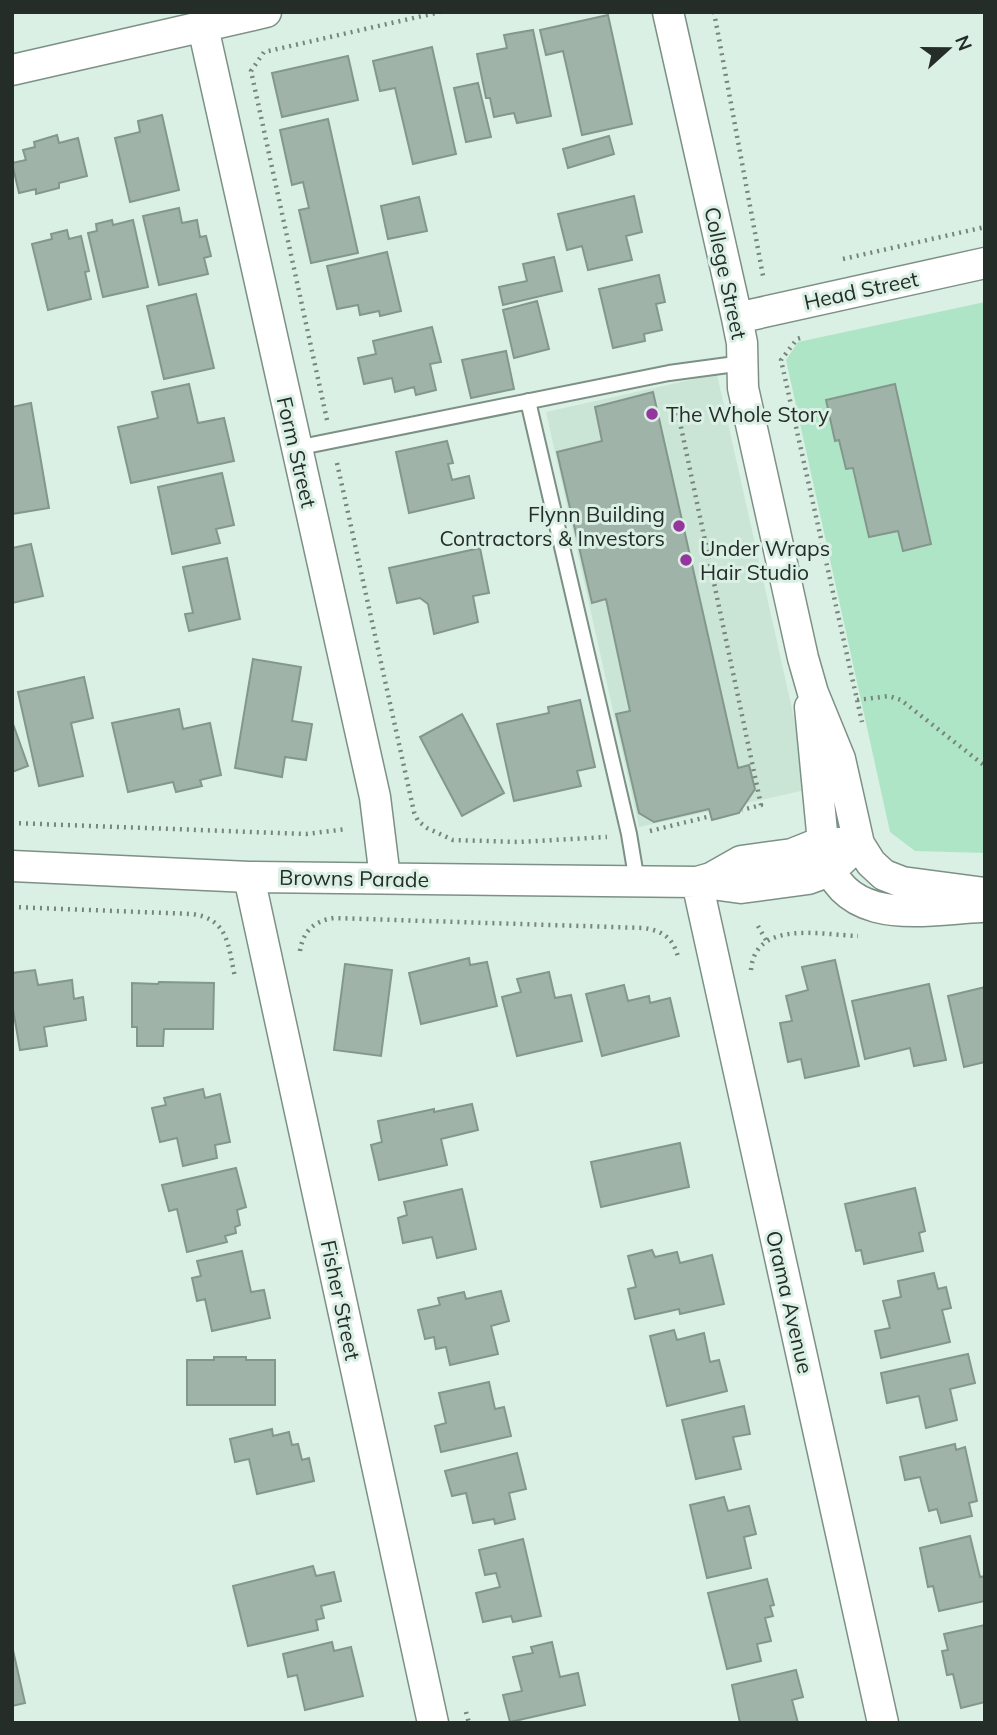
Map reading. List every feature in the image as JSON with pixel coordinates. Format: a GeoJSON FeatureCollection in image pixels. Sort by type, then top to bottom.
{"type":"FeatureCollection","features":[{"type":"Feature","properties":{"kind":"street"},"geometry":{"type":"LineString","coordinates":[[12,70],[266,12]]}},
{"type":"Feature","properties":{"kind":"street","name":"College Street"},"geometry":{"type":"LineString","coordinates":[[668,12],[737,318],[745,395],[803,658],[813,693],[840,759],[859,844]]}},
{"type":"Feature","properties":{"kind":"street","name":"Form Street"},"geometry":{"type":"LineString","coordinates":[[203,27],[375,797],[385,878]]}},
{"type":"Feature","properties":{"kind":"street","name":"Head Street"},"geometry":{"type":"LineString","coordinates":[[737,318],[985,263]]}},
{"type":"Feature","properties":{"kind":"street","name":"College Street"},"geometry":{"type":"LineString","coordinates":[[803,658],[811,713],[822,842]]}},
{"type":"Feature","properties":{"kind":"street"},"geometry":{"type":"LineString","coordinates":[[822,842],[831,871],[846,892],[874,908],[903,910],[985,907]]}},
{"type":"Feature","properties":{"kind":"street","name":"Browns Parade"},"geometry":{"type":"LineString","coordinates":[[697,882],[741,861],[792,854],[822,842],[859,844]]}},
{"type":"Feature","properties":{"kind":"street"},"geometry":{"type":"LineString","coordinates":[[859,844],[877,870],[893,879],[985,893]]}},
{"type":"Feature","properties":{"kind":"street","name":"Browns Parade"},"geometry":{"type":"LineString","coordinates":[[12,866],[249,877],[697,882],[756,888],[808,879],[831,871],[859,844]]}},
{"type":"Feature","properties":{"kind":"street","name":"Fisher Street"},"geometry":{"type":"LineString","coordinates":[[249,877],[433,1723]]}},
{"type":"Feature","properties":{"kind":"street","name":"Orama Avenue"},"geometry":{"type":"LineString","coordinates":[[697,882],[883,1723]]}},
{"type":"Feature","properties":{"kind":"lane"},"geometry":{"type":"LineString","coordinates":[[296,448],[664,374],[743,363]]}},
{"type":"Feature","properties":{"kind":"lane"},"geometry":{"type":"LineString","coordinates":[[528,401],[629,834],[636,882]]}},
{"type":"Feature","properties":{"kind":"path"},"geometry":{"type":"LineString","coordinates":[[440,12],[264,52],[251,71],[414,812],[424,826],[445,838],[519,842],[629,834],[711,816]]}},
{"type":"Feature","properties":{"kind":"path"},"geometry":{"type":"LineString","coordinates":[[714,12],[763,277],[776,274]]}},
{"type":"Feature","properties":{"kind":"path"},"geometry":{"type":"LineString","coordinates":[[841,259],[985,227]]}},
{"type":"Feature","properties":{"kind":"path"},"geometry":{"type":"LineString","coordinates":[[781,360],[863,724]]}},
{"type":"Feature","properties":{"kind":"path"},"geometry":{"type":"LineString","coordinates":[[678,413],[761,805],[742,810]]}},
{"type":"Feature","properties":{"kind":"path"},"geometry":{"type":"LineString","coordinates":[[857,700],[889,696],[901,700],[985,766]]}},
{"type":"Feature","properties":{"kind":"path"},"geometry":{"type":"LineString","coordinates":[[12,823],[306,834],[338,829],[424,826]]}},
{"type":"Feature","properties":{"kind":"path"},"geometry":{"type":"LineString","coordinates":[[12,907],[192,914],[207,917],[213,919],[222,931],[233,966]]}},
{"type":"Feature","properties":{"kind":"path"},"geometry":{"type":"LineString","coordinates":[[300,960],[301,944],[307,931],[319,922],[334,918],[654,930]]}},
{"type":"Feature","properties":{"kind":"path"},"geometry":{"type":"LineString","coordinates":[[758,926],[766,940]]}},
{"type":"Feature","properties":{"kind":"path"},"geometry":{"type":"LineString","coordinates":[[752,978],[755,953],[766,940],[786,934],[836,935]]}},
{"type":"Feature","properties":{"kind":"shaded area"},"geometry":{"type":"Polygon","coordinates":[[[717,374],[810,789],[639,827],[546,412],[717,374]]]}},
{"type":"Feature","properties":{"kind":"green space"},"geometry":{"type":"Polygon","coordinates":[[[985,302],[985,853],[915,851],[890,832],[786,360],[798,342],[985,302]]]}},
{"type":"Feature","properties":{"kind":"building"},"geometry":{"type":"Polygon","coordinates":[[[608,15],[632,124],[582,135],[563,51],[546,55],[540,30],[608,15]]]}},
{"type":"Feature","properties":{"kind":"building"},"geometry":{"type":"Polygon","coordinates":[[[533,30],[551,116],[517,123],[514,113],[494,117],[490,98],[486,98],[477,54],[507,48],[504,35],[533,30]]]}},
{"type":"Feature","properties":{"kind":"building"},"geometry":{"type":"Polygon","coordinates":[[[432,47],[456,154],[413,164],[395,88],[380,91],[373,61],[432,47]]]}},
{"type":"Feature","properties":{"kind":"building"},"geometry":{"type":"Polygon","coordinates":[[[348,56],[358,100],[282,117],[272,73],[348,56]]]}},
{"type":"Feature","properties":{"kind":"building"},"geometry":{"type":"Polygon","coordinates":[[[478,83],[491,137],[466,142],[454,88],[478,83]]]}},
{"type":"Feature","properties":{"kind":"building"},"geometry":{"type":"Polygon","coordinates":[[[162,115],[179,190],[130,202],[115,138],[140,132],[138,121],[162,115]]]}},
{"type":"Feature","properties":{"kind":"building"},"geometry":{"type":"Polygon","coordinates":[[[328,119],[358,253],[311,263],[299,210],[309,208],[303,182],[292,185],[280,130],[328,119]]]}},
{"type":"Feature","properties":{"kind":"building"},"geometry":{"type":"Polygon","coordinates":[[[57,135],[59,143],[78,138],[87,176],[59,183],[59,188],[36,194],[36,189],[19,193],[12,163],[26,160],[23,150],[35,147],[34,142],[57,135]]]}},
{"type":"Feature","properties":{"kind":"building"},"geometry":{"type":"Polygon","coordinates":[[[609,136],[614,154],[568,168],[563,149],[609,136]]]}},
{"type":"Feature","properties":{"kind":"building"},"geometry":{"type":"Polygon","coordinates":[[[634,196],[642,232],[626,236],[632,260],[588,270],[582,246],[567,250],[558,214],[634,196]]]}},
{"type":"Feature","properties":{"kind":"building"},"geometry":{"type":"Polygon","coordinates":[[[419,197],[427,231],[388,239],[381,206],[419,197]]]}},
{"type":"Feature","properties":{"kind":"building"},"geometry":{"type":"Polygon","coordinates":[[[179,208],[182,223],[197,220],[200,237],[206,236],[211,256],[204,258],[208,274],[159,285],[143,216],[179,208]]]}},
{"type":"Feature","properties":{"kind":"building"},"geometry":{"type":"Polygon","coordinates":[[[112,220],[113,225],[133,220],[148,287],[103,297],[88,233],[97,231],[96,224],[112,220]]]}},
{"type":"Feature","properties":{"kind":"building"},"geometry":{"type":"Polygon","coordinates":[[[67,230],[69,239],[81,236],[89,271],[85,272],[91,299],[48,310],[32,244],[52,239],[51,234],[67,230]]]}},
{"type":"Feature","properties":{"kind":"building"},"geometry":{"type":"Polygon","coordinates":[[[387,252],[401,311],[380,316],[379,311],[360,315],[358,305],[337,309],[327,266],[387,252]]]}},
{"type":"Feature","properties":{"kind":"building"},"geometry":{"type":"Polygon","coordinates":[[[554,257],[562,291],[503,305],[499,287],[527,281],[523,264],[554,257]]]}},
{"type":"Feature","properties":{"kind":"building"},"geometry":{"type":"Polygon","coordinates":[[[659,275],[665,302],[656,304],[662,330],[644,334],[645,341],[613,348],[599,289],[659,275]]]}},
{"type":"Feature","properties":{"kind":"building"},"geometry":{"type":"Polygon","coordinates":[[[196,294],[214,368],[164,379],[147,306],[196,294]]]}},
{"type":"Feature","properties":{"kind":"building"},"geometry":{"type":"Polygon","coordinates":[[[537,301],[549,349],[514,358],[503,310],[537,301]]]}},
{"type":"Feature","properties":{"kind":"building"},"geometry":{"type":"Polygon","coordinates":[[[432,327],[441,362],[430,364],[436,390],[416,395],[414,387],[395,392],[392,378],[364,384],[358,358],[376,354],[373,341],[432,327]]]}},
{"type":"Feature","properties":{"kind":"building"},"geometry":{"type":"Polygon","coordinates":[[[506,351],[514,389],[471,398],[462,360],[506,351]]]}},
{"type":"Feature","properties":{"kind":"building"},"geometry":{"type":"Polygon","coordinates":[[[189,384],[198,423],[224,418],[234,461],[131,483],[118,427],[158,418],[152,392],[189,384]]]}},
{"type":"Feature","properties":{"kind":"building"},"geometry":{"type":"Polygon","coordinates":[[[895,384],[931,544],[903,551],[898,531],[869,537],[853,468],[846,469],[839,440],[835,441],[826,400],[895,384]]]}},
{"type":"Feature","properties":{"kind":"building"},"geometry":{"type":"Polygon","coordinates":[[[653,392],[738,768],[749,765],[755,789],[739,813],[712,820],[709,809],[654,822],[639,813],[616,714],[630,711],[606,599],[592,603],[557,452],[602,441],[595,407],[653,392]]]}},
{"type":"Feature","properties":{"kind":"building"},"geometry":{"type":"Polygon","coordinates":[[[31,403],[49,508],[12,514],[12,407],[31,403]]]}},
{"type":"Feature","properties":{"kind":"building"},"geometry":{"type":"Polygon","coordinates":[[[447,441],[453,463],[448,464],[452,480],[469,476],[474,498],[409,513],[396,452],[447,441]]]}},
{"type":"Feature","properties":{"kind":"building"},"geometry":{"type":"Polygon","coordinates":[[[222,473],[234,525],[216,529],[220,543],[172,554],[158,487],[222,473]]]}},
{"type":"Feature","properties":{"kind":"building"},"geometry":{"type":"Polygon","coordinates":[[[31,544],[43,596],[12,603],[12,548],[31,544]]]}},
{"type":"Feature","properties":{"kind":"building"},"geometry":{"type":"Polygon","coordinates":[[[480,548],[489,593],[473,596],[478,622],[434,634],[428,604],[420,598],[397,603],[389,568],[480,548]]]}},
{"type":"Feature","properties":{"kind":"building"},"geometry":{"type":"Polygon","coordinates":[[[227,558],[240,619],[189,631],[185,614],[193,613],[183,567],[227,558]]]}},
{"type":"Feature","properties":{"kind":"building"},"geometry":{"type":"Polygon","coordinates":[[[253,659],[301,667],[292,721],[312,724],[306,760],[285,757],[282,777],[235,768],[253,659]]]}},
{"type":"Feature","properties":{"kind":"building"},"geometry":{"type":"Polygon","coordinates":[[[84,677],[93,718],[71,723],[83,776],[39,786],[18,692],[84,677]]]}},
{"type":"Feature","properties":{"kind":"building"},"geometry":{"type":"Polygon","coordinates":[[[580,700],[595,767],[577,771],[581,786],[514,801],[497,724],[549,713],[548,707],[580,700]]]}},
{"type":"Feature","properties":{"kind":"building"},"geometry":{"type":"Polygon","coordinates":[[[179,709],[183,729],[210,723],[221,775],[200,780],[202,786],[176,792],[173,782],[128,792],[112,723],[179,709]]]}},
{"type":"Feature","properties":{"kind":"building"},"geometry":{"type":"Polygon","coordinates":[[[462,714],[504,793],[462,816],[420,737],[462,714]]]}},
{"type":"Feature","properties":{"kind":"building"},"geometry":{"type":"Polygon","coordinates":[[[12,721],[28,766],[12,772],[12,721]]]}},
{"type":"Feature","properties":{"kind":"building"},"geometry":{"type":"Polygon","coordinates":[[[469,958],[470,965],[487,962],[497,1006],[421,1024],[409,973],[469,958]]]}},
{"type":"Feature","properties":{"kind":"building"},"geometry":{"type":"Polygon","coordinates":[[[835,960],[859,1066],[805,1078],[801,1059],[788,1062],[780,1023],[792,1021],[786,996],[808,990],[802,967],[835,960]]]}},
{"type":"Feature","properties":{"kind":"building"},"geometry":{"type":"Polygon","coordinates":[[[345,964],[392,970],[381,1056],[334,1050],[345,964]]]}},
{"type":"Feature","properties":{"kind":"building"},"geometry":{"type":"Polygon","coordinates":[[[35,970],[38,985],[72,980],[74,999],[83,997],[86,1020],[44,1027],[47,1046],[20,1050],[12,1003],[12,973],[35,970]]]}},
{"type":"Feature","properties":{"kind":"building"},"geometry":{"type":"Polygon","coordinates":[[[549,972],[555,998],[571,995],[582,1041],[517,1056],[502,997],[521,992],[517,979],[549,972]]]}},
{"type":"Feature","properties":{"kind":"building"},"geometry":{"type":"Polygon","coordinates":[[[132,983],[214,983],[213,1029],[164,1029],[163,1046],[137,1046],[137,1027],[132,1027],[132,983]]]}},
{"type":"Feature","properties":{"kind":"building"},"geometry":{"type":"Polygon","coordinates":[[[929,984],[946,1060],[914,1066],[910,1048],[865,1059],[852,1001],[929,984]]]}},
{"type":"Feature","properties":{"kind":"building"},"geometry":{"type":"Polygon","coordinates":[[[624,985],[628,1001],[649,996],[650,1003],[670,998],[679,1036],[602,1056],[586,994],[624,985]]]}},
{"type":"Feature","properties":{"kind":"building"},"geometry":{"type":"Polygon","coordinates":[[[985,987],[985,1062],[964,1067],[948,996],[985,987]]]}},
{"type":"Feature","properties":{"kind":"building"},"geometry":{"type":"Polygon","coordinates":[[[203,1089],[205,1098],[220,1094],[230,1142],[215,1145],[217,1158],[183,1166],[177,1138],[160,1142],[152,1108],[166,1105],[164,1098],[203,1089]]]}},
{"type":"Feature","properties":{"kind":"building"},"geometry":{"type":"Polygon","coordinates":[[[472,1104],[478,1130],[441,1139],[447,1165],[379,1180],[371,1145],[382,1142],[378,1121],[472,1104]]]}},
{"type":"Feature","properties":{"kind":"building"},"geometry":{"type":"Polygon","coordinates":[[[680,1143],[689,1187],[601,1207],[591,1162],[680,1143]]]}},
{"type":"Feature","properties":{"kind":"building"},"geometry":{"type":"Polygon","coordinates":[[[236,1168],[246,1207],[237,1210],[240,1225],[235,1227],[236,1233],[225,1236],[227,1242],[187,1252],[177,1209],[169,1211],[162,1185],[236,1168]]]}},
{"type":"Feature","properties":{"kind":"building"},"geometry":{"type":"Polygon","coordinates":[[[915,1188],[925,1231],[919,1233],[923,1251],[864,1264],[861,1250],[856,1251],[845,1204],[915,1188]]]}},
{"type":"Feature","properties":{"kind":"building"},"geometry":{"type":"Polygon","coordinates":[[[462,1189],[476,1249],[437,1258],[432,1237],[403,1243],[398,1218],[407,1215],[404,1202],[462,1189]]]}},
{"type":"Feature","properties":{"kind":"building"},"geometry":{"type":"Polygon","coordinates":[[[652,1250],[655,1257],[677,1252],[680,1263],[712,1255],[724,1304],[680,1314],[679,1309],[635,1319],[628,1289],[636,1287],[628,1256],[652,1250]]]}},
{"type":"Feature","properties":{"kind":"building"},"geometry":{"type":"Polygon","coordinates":[[[242,1251],[251,1292],[264,1290],[270,1318],[212,1331],[205,1299],[197,1301],[192,1278],[201,1276],[197,1261],[242,1251]]]}},
{"type":"Feature","properties":{"kind":"building"},"geometry":{"type":"Polygon","coordinates":[[[934,1273],[938,1289],[946,1287],[951,1308],[942,1310],[950,1342],[881,1358],[875,1331],[890,1328],[883,1301],[901,1297],[898,1281],[934,1273]]]}},
{"type":"Feature","properties":{"kind":"building"},"geometry":{"type":"Polygon","coordinates":[[[501,1291],[509,1321],[491,1326],[498,1354],[450,1365],[446,1347],[436,1349],[434,1337],[425,1339],[418,1310],[440,1305],[438,1298],[464,1292],[466,1299],[501,1291]]]}},
{"type":"Feature","properties":{"kind":"building"},"geometry":{"type":"Polygon","coordinates":[[[674,1330],[677,1340],[704,1333],[710,1362],[719,1360],[727,1391],[667,1406],[650,1336],[674,1330]]]}},
{"type":"Feature","properties":{"kind":"building"},"geometry":{"type":"Polygon","coordinates":[[[968,1354],[975,1383],[950,1389],[957,1420],[926,1428],[919,1396],[887,1403],[881,1373],[968,1354]]]}},
{"type":"Feature","properties":{"kind":"building"},"geometry":{"type":"Polygon","coordinates":[[[214,1357],[275,1360],[275,1405],[187,1405],[187,1360],[214,1360],[214,1357]]]}},
{"type":"Feature","properties":{"kind":"building"},"geometry":{"type":"Polygon","coordinates":[[[489,1382],[495,1409],[504,1407],[511,1436],[441,1452],[435,1426],[446,1423],[439,1393],[489,1382]]]}},
{"type":"Feature","properties":{"kind":"building"},"geometry":{"type":"Polygon","coordinates":[[[744,1406],[750,1434],[733,1437],[741,1469],[696,1479],[682,1420],[744,1406]]]}},
{"type":"Feature","properties":{"kind":"building"},"geometry":{"type":"Polygon","coordinates":[[[272,1429],[273,1436],[289,1432],[292,1445],[298,1444],[302,1460],[309,1458],[314,1481],[257,1494],[249,1459],[235,1462],[230,1439],[272,1429]]]}},
{"type":"Feature","properties":{"kind":"building"},"geometry":{"type":"Polygon","coordinates":[[[955,1444],[956,1450],[965,1447],[977,1501],[969,1503],[972,1516],[941,1523],[937,1509],[929,1511],[920,1477],[905,1480],[900,1457],[955,1444]]]}},
{"type":"Feature","properties":{"kind":"building"},"geometry":{"type":"Polygon","coordinates":[[[517,1453],[526,1489],[509,1493],[515,1519],[495,1524],[494,1519],[473,1523],[466,1493],[452,1496],[445,1471],[517,1453]]]}},
{"type":"Feature","properties":{"kind":"building"},"geometry":{"type":"Polygon","coordinates":[[[724,1497],[728,1511],[749,1506],[756,1534],[744,1537],[751,1568],[707,1578],[690,1505],[724,1497]]]}},
{"type":"Feature","properties":{"kind":"building"},"geometry":{"type":"Polygon","coordinates":[[[970,1536],[980,1577],[985,1576],[985,1601],[939,1611],[933,1586],[928,1587],[920,1548],[970,1536]]]}},
{"type":"Feature","properties":{"kind":"building"},"geometry":{"type":"Polygon","coordinates":[[[523,1539],[541,1616],[513,1622],[511,1616],[483,1622],[476,1593],[500,1587],[496,1573],[485,1575],[479,1550],[523,1539]]]}},
{"type":"Feature","properties":{"kind":"building"},"geometry":{"type":"Polygon","coordinates":[[[313,1566],[316,1576],[334,1572],[341,1601],[321,1606],[324,1618],[316,1620],[318,1630],[248,1646],[233,1586],[313,1566]]]}},
{"type":"Feature","properties":{"kind":"building"},"geometry":{"type":"Polygon","coordinates":[[[767,1579],[774,1605],[770,1606],[773,1616],[765,1618],[771,1641],[757,1644],[761,1661],[727,1669],[708,1593],[767,1579]]]}},
{"type":"Feature","properties":{"kind":"building"},"geometry":{"type":"Polygon","coordinates":[[[985,1625],[985,1702],[961,1708],[953,1674],[947,1675],[942,1651],[948,1650],[944,1634],[985,1625]]]}},
{"type":"Feature","properties":{"kind":"building"},"geometry":{"type":"Polygon","coordinates":[[[332,1642],[334,1651],[351,1647],[363,1696],[305,1710],[297,1675],[288,1677],[283,1654],[332,1642]]]}},
{"type":"Feature","properties":{"kind":"building"},"geometry":{"type":"Polygon","coordinates":[[[552,1642],[560,1677],[578,1673],[585,1705],[510,1722],[503,1695],[522,1691],[513,1657],[533,1653],[531,1647],[552,1642]]]}},
{"type":"Feature","properties":{"kind":"building"},"geometry":{"type":"Polygon","coordinates":[[[12,1646],[25,1703],[12,1706],[12,1646]]]}},
{"type":"Feature","properties":{"kind":"building"},"geometry":{"type":"Polygon","coordinates":[[[796,1670],[803,1697],[792,1700],[798,1723],[740,1723],[732,1685],[796,1670]]]}},
{"type":"Feature","properties":{"kind":"place","name":"The Whole Story"},"geometry":{"type":"Point","coordinates":[652,414]}},
{"type":"Feature","properties":{"kind":"place","name":"Flynn Building Contractors & Investors"},"geometry":{"type":"Point","coordinates":[679,526]}},
{"type":"Feature","properties":{"kind":"place","name":"Under Wraps Hair Studio"},"geometry":{"type":"Point","coordinates":[686,560]}}]}
